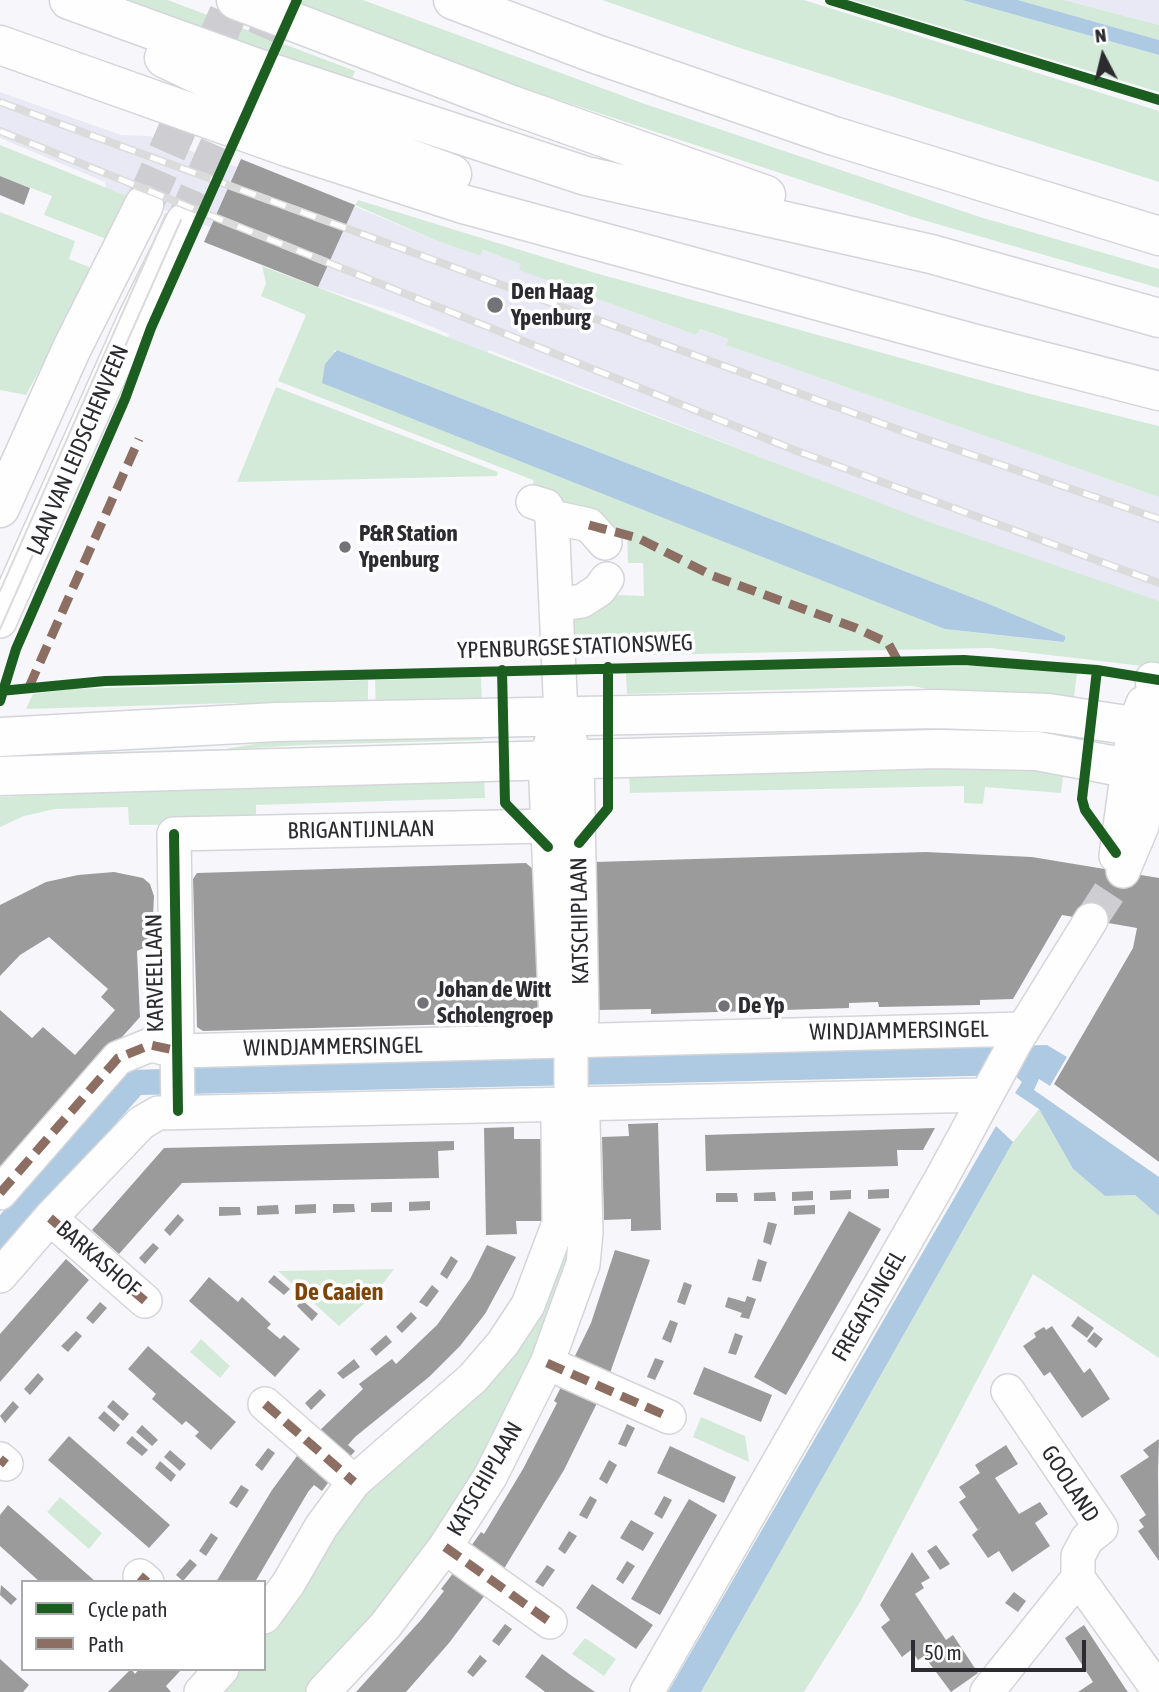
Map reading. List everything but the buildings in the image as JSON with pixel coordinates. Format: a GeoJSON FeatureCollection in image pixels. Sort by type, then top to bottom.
{"type":"FeatureCollection","features":[{"type":"Feature","properties":{"kind":"main road"},"geometry":{"type":"LineString","coordinates":[[44,0],[248,98],[744,278]]}},
{"type":"Feature","properties":{"kind":"main road"},"geometry":{"type":"LineString","coordinates":[[69,0],[276,75],[586,176],[931,254],[1159,318]]}},
{"type":"Feature","properties":{"kind":"main road"},"geometry":{"type":"LineString","coordinates":[[236,0],[500,101],[931,254]]}},
{"type":"Feature","properties":{"kind":"main road"},"geometry":{"type":"LineString","coordinates":[[453,0],[617,61],[834,136],[1159,236]]}},
{"type":"Feature","properties":{"kind":"main road"},"geometry":{"type":"LineString","coordinates":[[0,45],[290,148],[463,204],[744,278],[964,341],[1159,391]]}},
{"type":"Feature","properties":{"kind":"main road","name":"LAAN VAN LEIDSCHENVEEN"},"geometry":{"type":"LineString","coordinates":[[0,508],[72,348],[164,213]]}},
{"type":"Feature","properties":{"kind":"main road"},"geometry":{"type":"LineString","coordinates":[[0,737],[275,722],[937,709],[1048,713],[1146,728]]}},
{"type":"Feature","properties":{"kind":"main road"},"geometry":{"type":"LineString","coordinates":[[0,776],[937,749],[1037,751],[1146,771]]}},
{"type":"Feature","properties":{"kind":"street","name":"LAAN VAN LEIDSCHENVEEN"},"geometry":{"type":"LineString","coordinates":[[0,598],[124,319],[164,213]]}},
{"type":"Feature","properties":{"kind":"street","name":"LAAN VAN LEIDSCHENVEEN"},"geometry":{"type":"LineString","coordinates":[[0,621],[134,320],[164,213]]}},
{"type":"Feature","properties":{"kind":"street"},"geometry":{"type":"LineString","coordinates":[[561,759],[557,605],[542,510],[589,524],[605,543]]}},
{"type":"Feature","properties":{"kind":"street"},"geometry":{"type":"LineString","coordinates":[[557,605],[582,601],[599,590],[607,579]]}},
{"type":"Feature","properties":{"kind":"street"},"geometry":{"type":"LineString","coordinates":[[1119,870],[1128,829],[1146,771],[1146,728]]}},
{"type":"Feature","properties":{"kind":"street","name":"KATSCHIPLAAN"},"geometry":{"type":"LineString","coordinates":[[561,759],[547,826],[556,1020],[571,1072]]}},
{"type":"Feature","properties":{"kind":"street","name":"KATSCHIPLAAN"},"geometry":{"type":"LineString","coordinates":[[323,1692],[385,1626],[445,1548],[490,1477],[547,1363],[583,1264],[573,1228],[558,1122],[582,1019],[561,759]]}},
{"type":"Feature","properties":{"kind":"street","name":"BRIGANTIJNLAAN"},"geometry":{"type":"LineString","coordinates":[[174,834],[547,826]]}},
{"type":"Feature","properties":{"kind":"street","name":"KARVEELLAAN"},"geometry":{"type":"LineString","coordinates":[[174,834],[178,1081]]}},
{"type":"Feature","properties":{"kind":"street","name":"FREGATSINGEL"},"geometry":{"type":"LineString","coordinates":[[647,1692],[940,1181],[1020,1035],[1091,919]]}},
{"type":"Feature","properties":{"kind":"street","name":"WINDJAMMERSINGEL"},"geometry":{"type":"LineString","coordinates":[[178,1081],[571,1072],[1020,1035]]}},
{"type":"Feature","properties":{"kind":"street","name":"WINDJAMMERSINGEL"},"geometry":{"type":"LineString","coordinates":[[0,1192],[118,1058],[150,1045],[178,1081]]}},
{"type":"Feature","properties":{"kind":"street","name":"WINDJAMMERSINGEL"},"geometry":{"type":"LineString","coordinates":[[178,1081],[571,1072],[991,1087]]}},
{"type":"Feature","properties":{"kind":"street","name":"WINDJAMMERSINGEL"},"geometry":{"type":"LineString","coordinates":[[0,1276],[50,1218],[141,1123],[158,1113],[178,1081]]}},
{"type":"Feature","properties":{"kind":"street","name":"BARKASHOF"},"geometry":{"type":"LineString","coordinates":[[50,1218],[145,1300]]}},
{"type":"Feature","properties":{"kind":"street","name":"KATSCHIPLAAN"},"geometry":{"type":"LineString","coordinates":[[266,1614],[288,1584],[321,1527],[354,1482],[473,1378],[503,1343],[573,1228]]}},
{"type":"Feature","properties":{"kind":"street"},"geometry":{"type":"LineString","coordinates":[[547,1363],[669,1416]]}},
{"type":"Feature","properties":{"kind":"street","name":"GOOLAND"},"geometry":{"type":"LineString","coordinates":[[987,1692],[1078,1578],[1078,1556],[1087,1539],[1101,1528],[1008,1391]]}},
{"type":"Feature","properties":{"kind":"street"},"geometry":{"type":"LineString","coordinates":[[265,1404],[354,1482]]}},
{"type":"Feature","properties":{"kind":"street"},"geometry":{"type":"LineString","coordinates":[[445,1548],[550,1622]]}},
{"type":"Feature","properties":{"kind":"street"},"geometry":{"type":"LineString","coordinates":[[1078,1578],[1159,1691]]}},
{"type":"Feature","properties":{"kind":"street"},"geometry":{"type":"LineString","coordinates":[[201,1692],[220,1671]]}},
{"type":"Feature","properties":{"kind":"shaded area"},"geometry":{"type":"Polygon","coordinates":[[[1064,0],[1159,0],[1159,25],[1064,0]]]}},
{"type":"Feature","properties":{"kind":"shaded area"},"geometry":{"type":"Polygon","coordinates":[[[0,92],[121,135],[149,136],[237,167],[241,159],[435,240],[480,256],[482,250],[522,264],[520,270],[696,335],[699,329],[728,339],[726,345],[1159,497],[1159,604],[928,523],[489,350],[485,356],[447,340],[449,334],[401,314],[318,287],[204,242],[210,227],[106,188],[105,182],[0,138],[0,92]]]}},
{"type":"Feature","properties":{"kind":"green space"},"geometry":{"type":"Polygon","coordinates":[[[117,0],[168,0],[355,71],[350,84],[117,0]]]}},
{"type":"Feature","properties":{"kind":"green space"},"geometry":{"type":"Polygon","coordinates":[[[277,0],[363,0],[645,104],[980,217],[1159,269],[1159,288],[916,218],[526,89],[277,0]]]}},
{"type":"Feature","properties":{"kind":"green space"},"geometry":{"type":"Polygon","coordinates":[[[602,0],[804,0],[1159,111],[1159,182],[737,47],[602,0]]]}},
{"type":"Feature","properties":{"kind":"green space"},"geometry":{"type":"Polygon","coordinates":[[[852,0],[962,0],[1159,55],[1159,92],[852,0]]]}},
{"type":"Feature","properties":{"kind":"green space"},"geometry":{"type":"Polygon","coordinates":[[[1018,0],[1064,0],[1159,25],[1159,40],[1018,0]]]}},
{"type":"Feature","properties":{"kind":"green space"},"geometry":{"type":"Polygon","coordinates":[[[0,145],[132,198],[109,240],[44,215],[52,196],[0,176],[0,145]]]}},
{"type":"Feature","properties":{"kind":"green space"},"geometry":{"type":"Polygon","coordinates":[[[358,200],[592,272],[1030,394],[1159,426],[1159,497],[726,345],[728,339],[700,329],[696,335],[519,270],[521,264],[483,250],[480,256],[435,240],[355,205],[358,200]]]}},
{"type":"Feature","properties":{"kind":"green space"},"geometry":{"type":"Polygon","coordinates":[[[0,212],[75,241],[69,259],[94,269],[26,395],[0,390],[0,212]]]}},
{"type":"Feature","properties":{"kind":"green space"},"geometry":{"type":"Polygon","coordinates":[[[262,266],[935,524],[1159,601],[1159,668],[990,648],[646,655],[606,642],[575,647],[574,619],[577,615],[618,595],[644,596],[643,563],[628,563],[627,533],[535,492],[533,480],[278,381],[306,315],[261,296],[266,283],[262,266]],[[337,350],[333,351],[945,629],[1062,642],[1065,640],[1064,636],[989,604],[337,350]]]}},
{"type":"Feature","properties":{"kind":"green space"},"geometry":{"type":"Polygon","coordinates":[[[276,387],[498,472],[497,476],[237,482],[276,387]]]}},
{"type":"Feature","properties":{"kind":"green space"},"geometry":{"type":"Polygon","coordinates":[[[977,666],[1077,673],[1073,705],[969,697],[912,686],[627,694],[626,673],[977,666]]]}},
{"type":"Feature","properties":{"kind":"green space"},"geometry":{"type":"Polygon","coordinates":[[[481,677],[482,708],[376,711],[375,680],[481,677]]]}},
{"type":"Feature","properties":{"kind":"green space"},"geometry":{"type":"Polygon","coordinates":[[[368,680],[368,704],[287,713],[236,703],[26,709],[33,694],[72,689],[368,680]]]}},
{"type":"Feature","properties":{"kind":"green space"},"geometry":{"type":"Polygon","coordinates":[[[483,731],[483,740],[302,745],[5,764],[8,755],[225,749],[277,740],[483,731]]]}},
{"type":"Feature","properties":{"kind":"green space"},"geometry":{"type":"Polygon","coordinates":[[[894,763],[1064,770],[1061,793],[985,787],[983,804],[964,803],[964,786],[630,793],[629,770],[894,763]]]}},
{"type":"Feature","properties":{"kind":"green space"},"geometry":{"type":"Polygon","coordinates":[[[484,774],[485,798],[256,805],[256,824],[129,825],[128,807],[55,809],[24,816],[0,827],[0,797],[484,774]]]}},
{"type":"Feature","properties":{"kind":"green space"},"geometry":{"type":"Polygon","coordinates":[[[1039,1109],[1073,1169],[1105,1196],[1135,1195],[1159,1216],[1159,1358],[1033,1274],[859,1604],[804,1692],[701,1692],[1013,1142],[1039,1109]]]}},
{"type":"Feature","properties":{"kind":"green space"},"geometry":{"type":"Polygon","coordinates":[[[552,1255],[578,1261],[537,1368],[403,1593],[310,1692],[211,1692],[229,1671],[266,1671],[266,1625],[320,1541],[418,1434],[552,1255]]]}},
{"type":"Feature","properties":{"kind":"green space"},"geometry":{"type":"Polygon","coordinates":[[[394,1269],[375,1294],[339,1326],[278,1271],[394,1269]]]}},
{"type":"Feature","properties":{"kind":"green space"},"geometry":{"type":"Polygon","coordinates":[[[201,1339],[230,1366],[220,1378],[190,1352],[201,1339]]]}},
{"type":"Feature","properties":{"kind":"green space"},"geometry":{"type":"Polygon","coordinates":[[[701,1417],[745,1436],[749,1462],[693,1437],[701,1417]]]}},
{"type":"Feature","properties":{"kind":"green space"},"geometry":{"type":"Polygon","coordinates":[[[60,1497],[102,1533],[89,1549],[47,1512],[60,1497]]]}},
{"type":"Feature","properties":{"kind":"green space"},"geometry":{"type":"Polygon","coordinates":[[[585,1638],[616,1659],[604,1676],[572,1654],[585,1638]]]}},
{"type":"Feature","properties":{"kind":"water"},"geometry":{"type":"Polygon","coordinates":[[[962,0],[1018,0],[1159,40],[1159,55],[962,0]]]}},
{"type":"Feature","properties":{"kind":"water"},"geometry":{"type":"Polygon","coordinates":[[[337,350],[989,604],[1065,636],[1065,640],[1063,642],[945,629],[322,383],[325,364],[337,350]]]}},
{"type":"Feature","properties":{"kind":"water"},"geometry":{"type":"Polygon","coordinates":[[[1047,1045],[1067,1057],[1050,1086],[1039,1079],[1034,1090],[1159,1177],[1159,1216],[1135,1195],[1105,1196],[1073,1169],[1039,1109],[1015,1093],[1022,1082],[1014,1075],[141,1095],[0,1255],[0,1215],[128,1070],[1047,1045]]]}},
{"type":"Feature","properties":{"kind":"water"},"geometry":{"type":"Polygon","coordinates":[[[996,1126],[1013,1142],[701,1692],[668,1692],[996,1126]]]}},
{"type":"Feature","properties":{"kind":"tunnel"},"geometry":{"type":"LineString","coordinates":[[144,205],[234,0]]}},
{"type":"Feature","properties":{"kind":"tunnel"},"geometry":{"type":"LineString","coordinates":[[183,221],[280,0]]}},
{"type":"Feature","properties":{"kind":"tunnel"},"geometry":{"type":"LineString","coordinates":[[1091,920],[1123,871]]}},
{"type":"Feature","properties":{"kind":"tram line"},"geometry":{"type":"LineString","coordinates":[[0,591],[166,214]]}},
{"type":"Feature","properties":{"kind":"tram line"},"geometry":{"type":"LineString","coordinates":[[0,629],[181,220]]}},
{"type":"Feature","properties":{"kind":"railway"},"geometry":{"type":"LineString","coordinates":[[0,102],[908,433],[1159,519]]}},
{"type":"Feature","properties":{"kind":"railway"},"geometry":{"type":"LineString","coordinates":[[0,131],[797,451],[1159,583]]}},
{"type":"Feature","properties":{"kind":"marked path"},"geometry":{"type":"LineString","coordinates":[[29,687],[139,439]]}},
{"type":"Feature","properties":{"kind":"marked path"},"geometry":{"type":"LineString","coordinates":[[589,525],[638,538],[713,576],[856,628],[888,643],[898,661]]}},
{"type":"Feature","properties":{"kind":"marked path"},"geometry":{"type":"LineString","coordinates":[[0,1193],[118,1058],[150,1045],[178,1051]]}},
{"type":"Feature","properties":{"kind":"marked path"},"geometry":{"type":"LineString","coordinates":[[50,1218],[145,1301]]}},
{"type":"Feature","properties":{"kind":"marked path"},"geometry":{"type":"LineString","coordinates":[[547,1363],[669,1417]]}},
{"type":"Feature","properties":{"kind":"marked path"},"geometry":{"type":"LineString","coordinates":[[265,1404],[354,1482]]}},
{"type":"Feature","properties":{"kind":"marked path"},"geometry":{"type":"LineString","coordinates":[[0,1459],[6,1464]]}},
{"type":"Feature","properties":{"kind":"marked path"},"geometry":{"type":"LineString","coordinates":[[445,1547],[550,1622]]}},
{"type":"Feature","properties":{"kind":"marked path"},"geometry":{"type":"LineString","coordinates":[[140,1576],[145,1580]]}},
{"type":"Feature","properties":{"kind":"cycle path"},"geometry":{"type":"LineString","coordinates":[[0,701],[16,649],[125,399],[151,328],[297,0]]}},
{"type":"Feature","properties":{"kind":"cycle path"},"geometry":{"type":"LineString","coordinates":[[830,0],[1159,100]]}},
{"type":"Feature","properties":{"kind":"cycle path","name":"YPENBURGSE STATIONSWEG"},"geometry":{"type":"LineString","coordinates":[[0,691],[105,681],[964,660],[1097,670],[1159,680]]}},
{"type":"Feature","properties":{"kind":"cycle path","name":"YPENBURGSE STATIONSWEG"},"geometry":{"type":"LineString","coordinates":[[579,843],[608,808],[608,667]]}},
{"type":"Feature","properties":{"kind":"cycle path","name":"YPENBURGSE STATIONSWEG"},"geometry":{"type":"LineString","coordinates":[[502,670],[505,803],[548,847]]}},
{"type":"Feature","properties":{"kind":"cycle path"},"geometry":{"type":"LineString","coordinates":[[1097,670],[1082,799],[1085,810],[1116,853]]}},
{"type":"Feature","properties":{"kind":"cycle path"},"geometry":{"type":"LineString","coordinates":[[174,834],[178,1111]]}},
{"type":"Feature","properties":{"kind":"place","name":"Den Haag Ypenburg"},"geometry":{"type":"Point","coordinates":[495,305]}},
{"type":"Feature","properties":{"kind":"place","name":"P&R Station Ypenburg"},"geometry":{"type":"Point","coordinates":[345,547]}},
{"type":"Feature","properties":{"kind":"place","name":"Johan de Witt Scholengroep"},"geometry":{"type":"Point","coordinates":[423,1003]}},
{"type":"Feature","properties":{"kind":"place","name":"De Yp"},"geometry":{"type":"Point","coordinates":[724,1006]}},
{"type":"Feature","properties":{"kind":"district","name":"De Caaien"},"geometry":{"type":"Point","coordinates":[339,1292]}}]}
